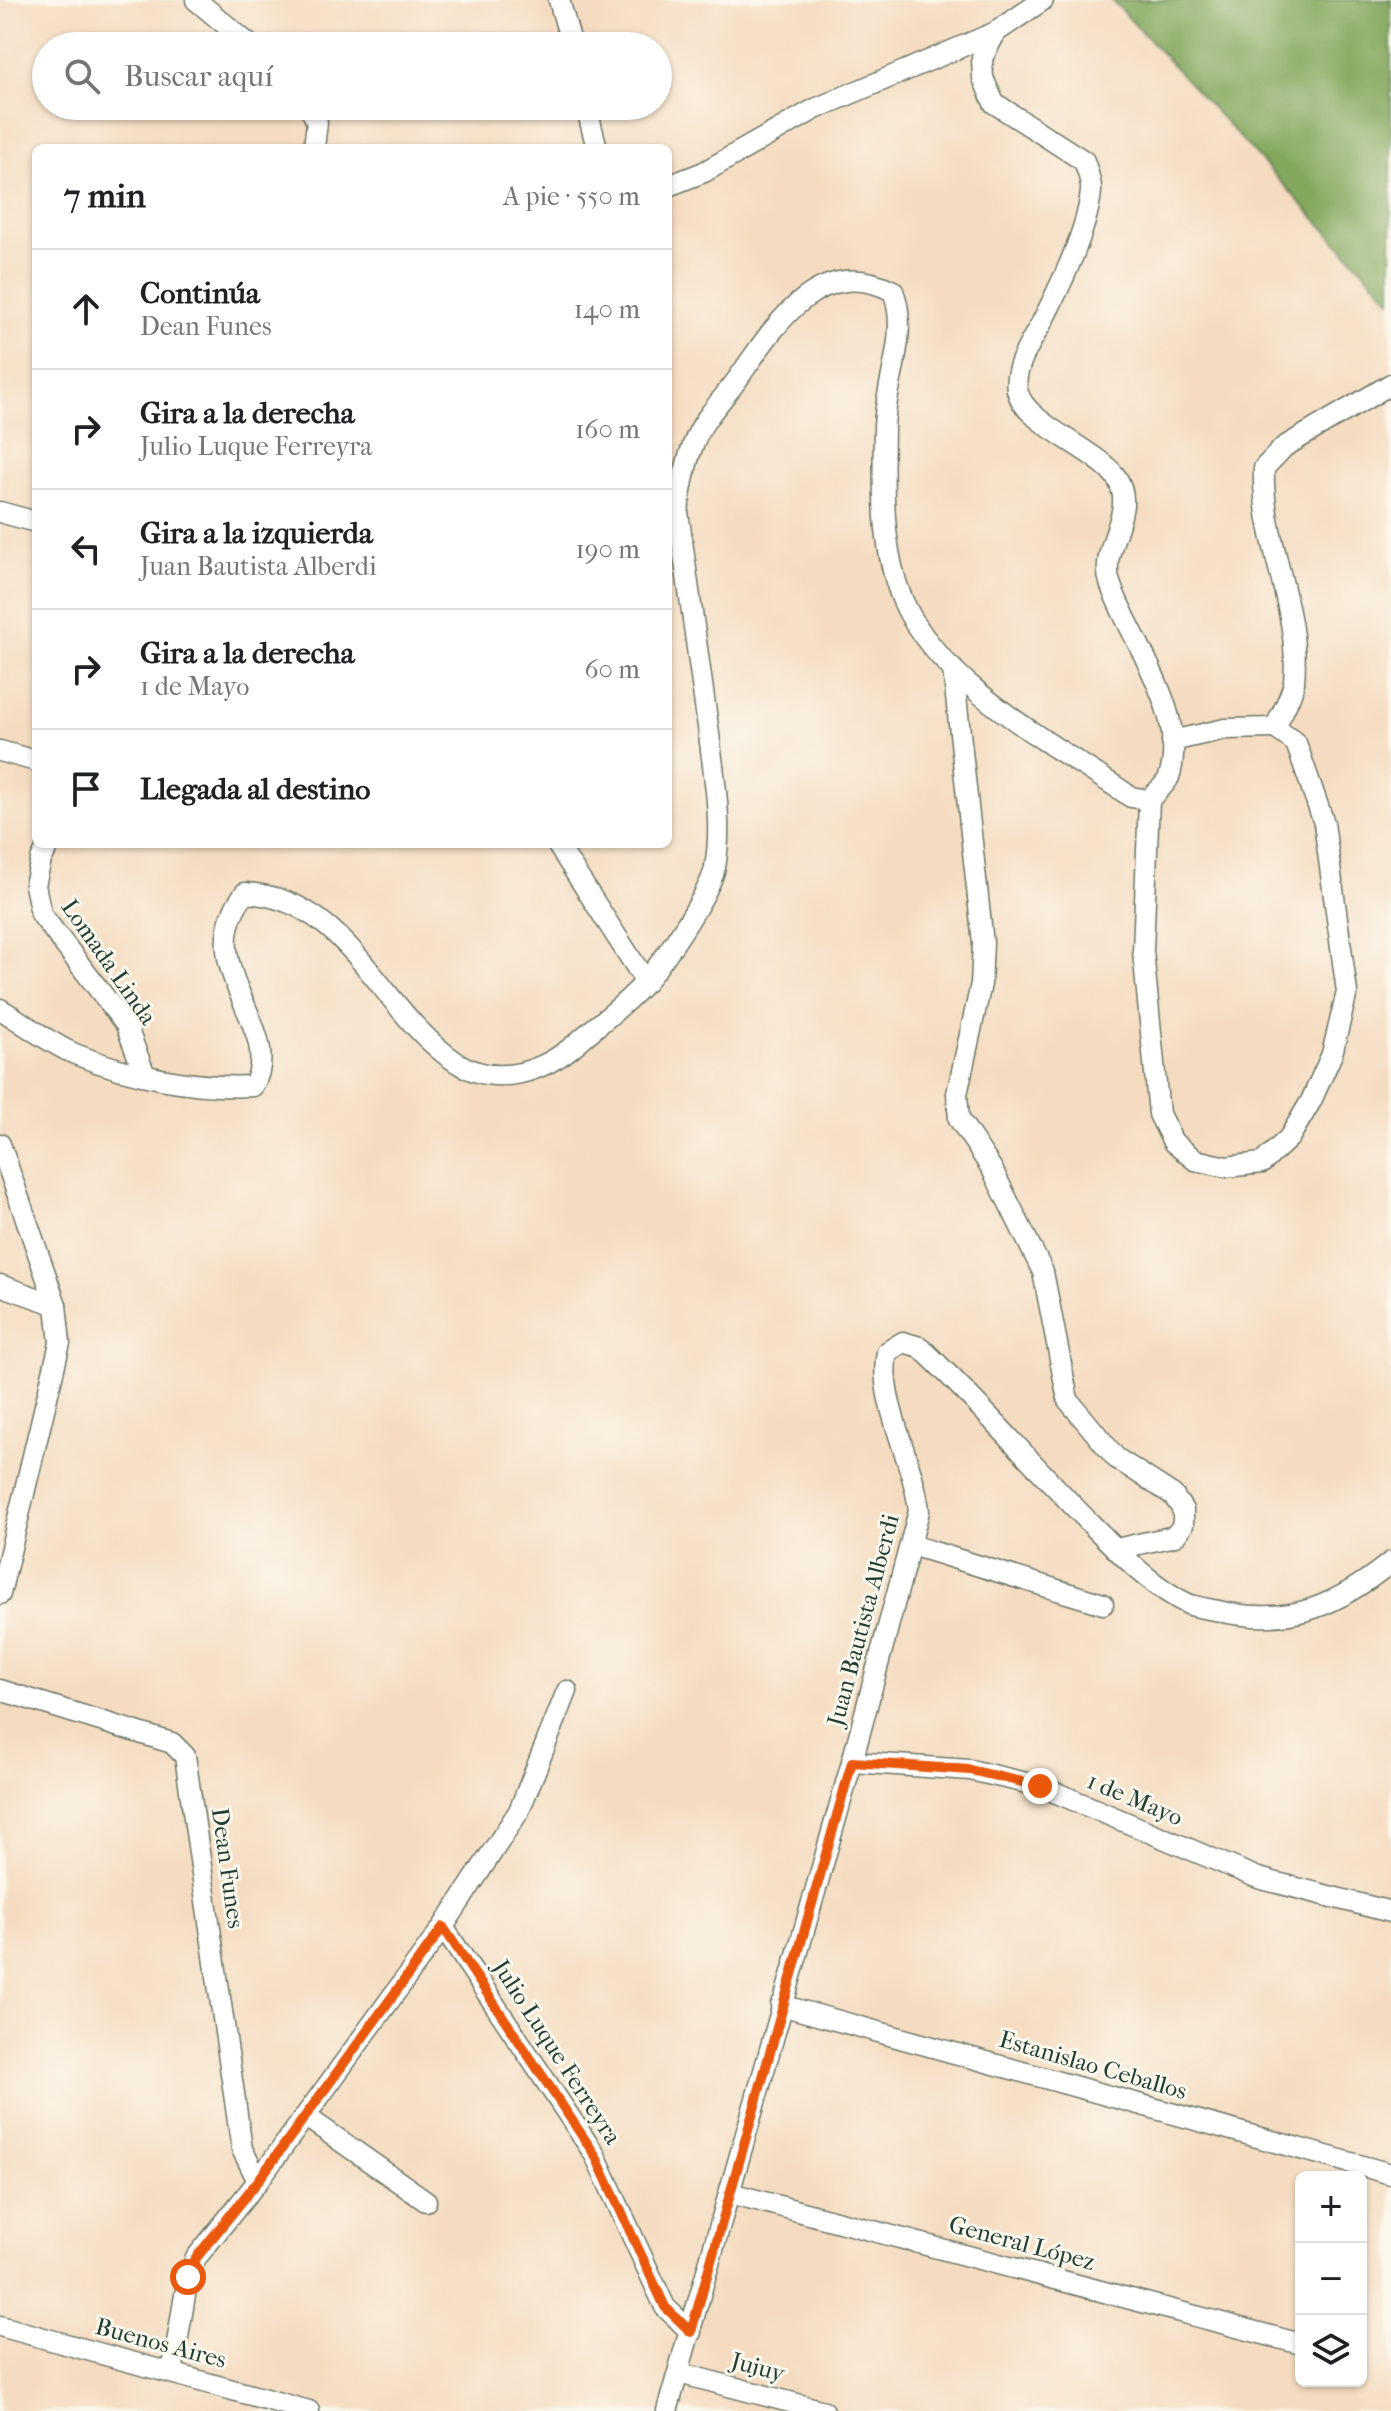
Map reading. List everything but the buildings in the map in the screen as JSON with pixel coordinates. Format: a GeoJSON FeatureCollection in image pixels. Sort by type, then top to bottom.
{"type":"FeatureCollection","features":[{"type":"Feature","properties":{"kind":"street"},"geometry":{"type":"LineString","coordinates":[[196,0],[234,32]]}},
{"type":"Feature","properties":{"kind":"street"},"geometry":{"type":"LineString","coordinates":[[559,0],[568,32]]}},
{"type":"Feature","properties":{"kind":"street"},"geometry":{"type":"LineString","coordinates":[[672,184],[704,172],[815,109],[996,32],[1043,0]]}},
{"type":"Feature","properties":{"kind":"street"},"geometry":{"type":"LineString","coordinates":[[996,32],[982,58],[983,78],[994,103],[1084,161],[1091,189],[1080,233],[1056,292],[1021,362],[1017,389],[1026,408],[1116,478],[1125,501],[1107,560],[1109,581],[1160,687],[1172,741],[1169,779],[1149,800],[1143,951],[1159,1114],[1173,1142],[1195,1160],[1226,1167],[1262,1163],[1289,1138],[1311,1101],[1332,1054],[1347,992],[1324,823],[1296,743],[1275,728],[1225,729],[1172,741]]}},
{"type":"Feature","properties":{"kind":"street"},"geometry":{"type":"LineString","coordinates":[[314,144],[316,120]]}},
{"type":"Feature","properties":{"kind":"street"},"geometry":{"type":"LineString","coordinates":[[590,120],[596,144]]}},
{"type":"Feature","properties":{"kind":"street"},"geometry":{"type":"LineString","coordinates":[[0,1009],[72,1052],[145,1075],[229,1087],[253,1086],[262,1070],[259,1046],[231,973],[224,942],[233,909],[245,893],[285,898],[330,926],[346,940],[403,1014],[457,1062],[507,1076],[531,1072],[560,1057],[646,982],[703,895],[715,869],[717,799],[678,512],[683,475],[696,437],[782,316],[814,291],[847,278],[876,283],[893,291],[901,311],[885,423],[884,496],[894,570],[903,602],[926,637],[953,669],[1015,718],[1131,797],[1149,800]]}},
{"type":"Feature","properties":{"kind":"street"},"geometry":{"type":"LineString","coordinates":[[1275,728],[1294,684],[1290,619],[1263,497],[1264,468],[1284,447],[1391,384]]}},
{"type":"Feature","properties":{"kind":"street"},"geometry":{"type":"LineString","coordinates":[[0,512],[32,521]]}},
{"type":"Feature","properties":{"kind":"street"},"geometry":{"type":"LineString","coordinates":[[953,669],[983,943],[981,984],[957,1094],[959,1119],[992,1169],[1043,1272],[1068,1400],[1116,1458],[1173,1495],[1183,1510],[1183,1525],[1175,1536],[1116,1549]]}},
{"type":"Feature","properties":{"kind":"street"},"geometry":{"type":"LineString","coordinates":[[0,751],[32,760]]}},
{"type":"Feature","properties":{"kind":"street","name":"Lomada Linda"},"geometry":{"type":"LineString","coordinates":[[47,848],[35,885],[41,914],[126,1025],[145,1075]]}},
{"type":"Feature","properties":{"kind":"street"},"geometry":{"type":"LineString","coordinates":[[560,848],[646,982]]}},
{"type":"Feature","properties":{"kind":"street"},"geometry":{"type":"LineString","coordinates":[[0,1144],[56,1305],[60,1343],[8,1529],[0,1594]]}},
{"type":"Feature","properties":{"kind":"street"},"geometry":{"type":"LineString","coordinates":[[0,1285],[56,1305]]}},
{"type":"Feature","properties":{"kind":"street","name":"Juan Bautista Alberdi"},"geometry":{"type":"LineString","coordinates":[[667,2411],[852,1762],[919,1511],[917,1486],[883,1372],[887,1352],[903,1342],[920,1347],[1116,1549],[1154,1582],[1189,1604],[1241,1615],[1281,1618],[1321,1607],[1366,1582],[1391,1562]]}},
{"type":"Feature","properties":{"kind":"street"},"geometry":{"type":"LineString","coordinates":[[911,1545],[1103,1604]]}},
{"type":"Feature","properties":{"kind":"street","name":"Dean Funes"},"geometry":{"type":"LineString","coordinates":[[0,1690],[172,1743],[185,1756],[242,2149],[258,2181]]}},
{"type":"Feature","properties":{"kind":"street"},"geometry":{"type":"LineString","coordinates":[[172,2373],[188,2277],[196,2258],[258,2181],[443,1927],[519,1811],[567,1691]]}},
{"type":"Feature","properties":{"kind":"street","name":"1 de Mayo"},"geometry":{"type":"LineString","coordinates":[[852,1762],[970,1770],[1040,1786],[1258,1878],[1391,1912]]}},
{"type":"Feature","properties":{"kind":"street","name":"Julio Luque Ferreyra"},"geometry":{"type":"LineString","coordinates":[[443,1927],[595,2155],[665,2307],[691,2332]]}},
{"type":"Feature","properties":{"kind":"street","name":"Estanislao Ceballos"},"geometry":{"type":"LineString","coordinates":[[781,2005],[1391,2174]]}},
{"type":"Feature","properties":{"kind":"street"},"geometry":{"type":"LineString","coordinates":[[305,2116],[426,2201]]}},
{"type":"Feature","properties":{"kind":"street","name":"General López"},"geometry":{"type":"LineString","coordinates":[[730,2193],[1295,2342]]}},
{"type":"Feature","properties":{"kind":"street","name":"Buenos Aires"},"geometry":{"type":"LineString","coordinates":[[0,2326],[309,2411]]}},
{"type":"Feature","properties":{"kind":"street","name":"Jujuy"},"geometry":{"type":"LineString","coordinates":[[679,2373],[824,2411]]}},
{"type":"Feature","properties":{"kind":"green space"},"geometry":{"type":"Polygon","coordinates":[[[1112,0],[1391,0],[1391,300],[1112,0]]]}},
{"type":"Feature","properties":{"kind":"route"},"geometry":{"type":"LineString","coordinates":[[188,2277],[196,2258],[258,2181],[443,1927],[595,2155],[665,2307],[691,2332],[852,1762],[970,1770],[1040,1786]]}}]}
